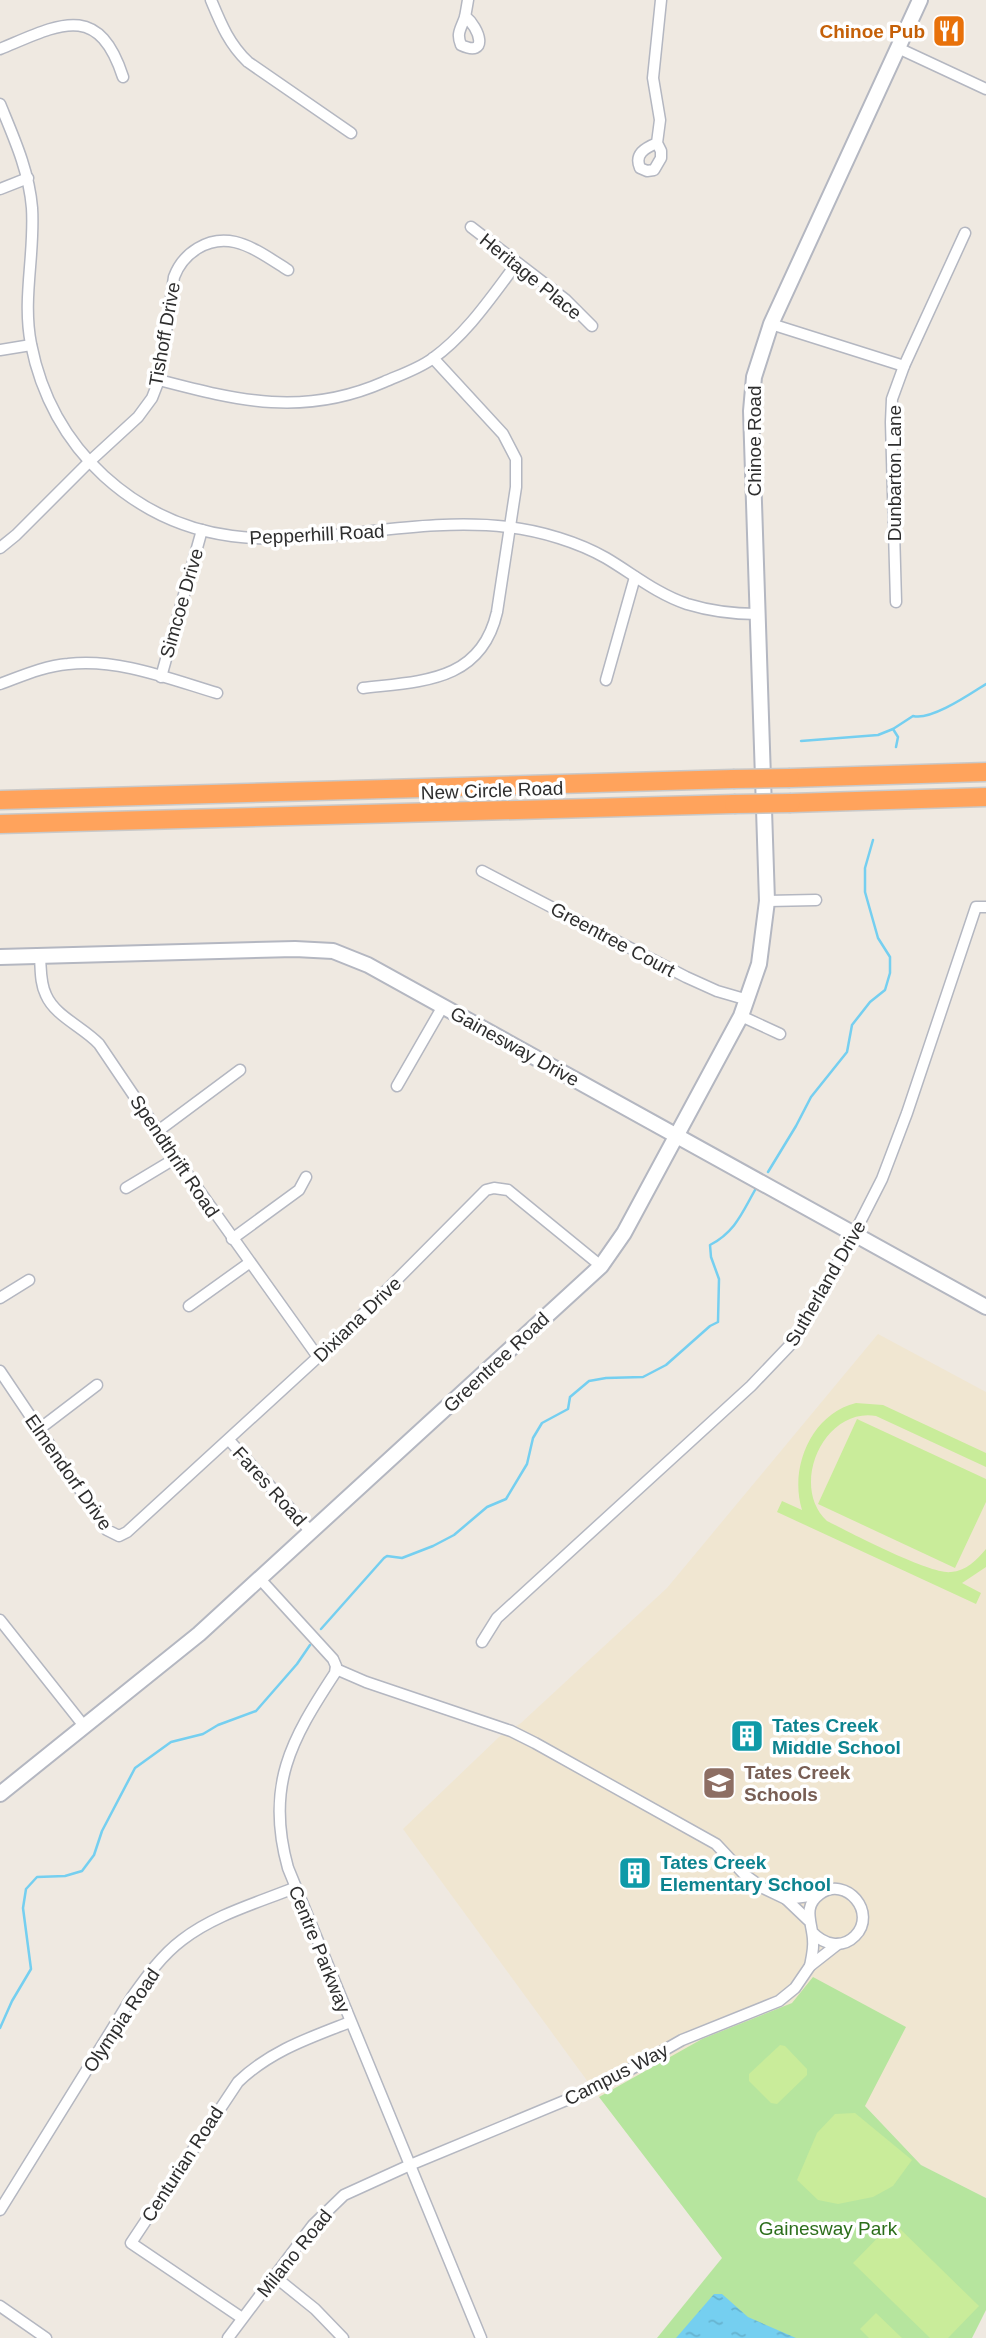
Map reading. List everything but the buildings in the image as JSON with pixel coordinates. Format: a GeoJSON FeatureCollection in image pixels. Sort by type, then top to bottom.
{"type":"FeatureCollection","features":[{"type":"Feature","properties":{"kind":"highway","name":"New Circle Road"},"geometry":{"type":"LineString","coordinates":[[0,800],[986,772]]}},
{"type":"Feature","properties":{"kind":"highway","name":"New Circle Road"},"geometry":{"type":"LineString","coordinates":[[0,824],[986,797]]}},
{"type":"Feature","properties":{"kind":"street"},"geometry":{"type":"LineString","coordinates":[[211,0],[222,28],[236,50],[248,62],[351,133]]}},
{"type":"Feature","properties":{"kind":"street"},"geometry":{"type":"LineString","coordinates":[[465,16],[468,0]]}},
{"type":"Feature","properties":{"kind":"street","name":"Chinoe Road"},"geometry":{"type":"LineString","coordinates":[[764,792],[752,391],[759,357],[771,324],[920,0]]}},
{"type":"Feature","properties":{"kind":"street"},"geometry":{"type":"LineString","coordinates":[[657,143],[660,128],[653,88],[653,61],[660,1]]}},
{"type":"Feature","properties":{"kind":"street"},"geometry":{"type":"LineString","coordinates":[[0,49],[53,27],[80,25],[101,35],[118,61],[123,77]]}},
{"type":"Feature","properties":{"kind":"street"},"geometry":{"type":"LineString","coordinates":[[898,48],[986,89]]}},
{"type":"Feature","properties":{"kind":"street","name":"Pepperhill Road"},"geometry":{"type":"LineString","coordinates":[[0,104],[28,178],[32,226],[27,305],[31,345],[42,384],[53,410],[89,462],[135,501],[168,519],[202,530],[242,537],[282,539],[474,524],[510,527],[585,547],[687,604],[723,612],[757,614]]}},
{"type":"Feature","properties":{"kind":"street"},"geometry":{"type":"LineString","coordinates":[[0,188],[28,178]]}},
{"type":"Feature","properties":{"kind":"street","name":"Heritage Place"},"geometry":{"type":"LineString","coordinates":[[471,227],[566,300],[592,326]]}},
{"type":"Feature","properties":{"kind":"street","name":"Dunbarton Lane"},"geometry":{"type":"LineString","coordinates":[[896,602],[892,398],[965,233]]}},
{"type":"Feature","properties":{"kind":"street","name":"Tishoff Drive"},"geometry":{"type":"LineString","coordinates":[[0,548],[144,410],[159,380],[171,289],[177,269],[188,254],[201,246],[216,242],[235,242],[288,270]]}},
{"type":"Feature","properties":{"kind":"street"},"geometry":{"type":"LineString","coordinates":[[159,380],[239,400],[264,403],[300,404],[349,395],[398,376],[433,358],[474,319],[517,262]]}},
{"type":"Feature","properties":{"kind":"street"},"geometry":{"type":"LineString","coordinates":[[771,324],[904,366]]}},
{"type":"Feature","properties":{"kind":"street"},"geometry":{"type":"LineString","coordinates":[[0,350],[31,345]]}},
{"type":"Feature","properties":{"kind":"street"},"geometry":{"type":"LineString","coordinates":[[363,688],[434,679],[451,673],[475,656],[494,627],[517,472],[513,449],[503,434],[433,358]]}},
{"type":"Feature","properties":{"kind":"street","name":"Simcoe Drive"},"geometry":{"type":"LineString","coordinates":[[161,677],[202,530]]}},
{"type":"Feature","properties":{"kind":"street"},"geometry":{"type":"LineString","coordinates":[[606,680],[635,577]]}},
{"type":"Feature","properties":{"kind":"street"},"geometry":{"type":"LineString","coordinates":[[0,684],[47,667],[77,663],[108,664],[217,693]]}},
{"type":"Feature","properties":{"kind":"street","name":"Greentree Road"},"geometry":{"type":"LineString","coordinates":[[0,1794],[200,1634],[601,1266],[624,1233],[748,1000],[760,964],[766,901],[764,792]]}},
{"type":"Feature","properties":{"kind":"street","name":"Greentree Court"},"geometry":{"type":"LineString","coordinates":[[482,871],[685,977],[717,991],[748,1000]]}},
{"type":"Feature","properties":{"kind":"street"},"geometry":{"type":"LineString","coordinates":[[766,901],[816,900]]}},
{"type":"Feature","properties":{"kind":"street","name":"Sutherland Drive"},"geometry":{"type":"LineString","coordinates":[[482,1642],[497,1618],[751,1386],[792,1343],[882,1179],[907,1113],[975,907],[986,906]]}},
{"type":"Feature","properties":{"kind":"street","name":"Gainesway Drive"},"geometry":{"type":"LineString","coordinates":[[0,957],[317,949],[352,958],[986,1307]]}},
{"type":"Feature","properties":{"kind":"street","name":"Spendthrift Road"},"geometry":{"type":"LineString","coordinates":[[40,957],[43,985],[52,1004],[99,1044],[232,1239],[318,1357]]}},
{"type":"Feature","properties":{"kind":"street"},"geometry":{"type":"LineString","coordinates":[[397,1086],[443,1006]]}},
{"type":"Feature","properties":{"kind":"street"},"geometry":{"type":"LineString","coordinates":[[741,1016],[780,1034]]}},
{"type":"Feature","properties":{"kind":"street"},"geometry":{"type":"LineString","coordinates":[[158,1130],[240,1070]]}},
{"type":"Feature","properties":{"kind":"street"},"geometry":{"type":"LineString","coordinates":[[127,1188],[176,1158]]}},
{"type":"Feature","properties":{"kind":"street"},"geometry":{"type":"LineString","coordinates":[[232,1239],[299,1190],[306,1177]]}},
{"type":"Feature","properties":{"kind":"street","name":"Dixiana Drive"},"geometry":{"type":"LineString","coordinates":[[116,1536],[127,1532],[318,1357],[486,1190],[508,1190],[601,1266]]}},
{"type":"Feature","properties":{"kind":"street"},"geometry":{"type":"LineString","coordinates":[[189,1306],[249,1263]]}},
{"type":"Feature","properties":{"kind":"street"},"geometry":{"type":"LineString","coordinates":[[0,1298],[29,1280]]}},
{"type":"Feature","properties":{"kind":"street","name":"Elmendorf Drive"},"geometry":{"type":"LineString","coordinates":[[0,1371],[107,1530],[116,1536]]}},
{"type":"Feature","properties":{"kind":"street"},"geometry":{"type":"LineString","coordinates":[[38,1430],[97,1385]]}},
{"type":"Feature","properties":{"kind":"street","name":"Fares Road"},"geometry":{"type":"LineString","coordinates":[[229,1440],[311,1532]]}},
{"type":"Feature","properties":{"kind":"street"},"geometry":{"type":"LineString","coordinates":[[260,1579],[333,1659],[336,1669],[527,1738],[716,1844],[745,1875],[763,1888],[786,1899],[808,1920],[813,1932],[810,1966]]}},
{"type":"Feature","properties":{"kind":"street"},"geometry":{"type":"LineString","coordinates":[[0,1620],[84,1726]]}},
{"type":"Feature","properties":{"kind":"street","name":"Centre Parkway"},"geometry":{"type":"LineString","coordinates":[[336,1669],[296,1735],[282,1780],[279,1813],[281,1837],[295,1888],[481,2338]]}},
{"type":"Feature","properties":{"kind":"street","name":"Olympia Road"},"geometry":{"type":"LineString","coordinates":[[0,2210],[132,1997],[157,1964],[180,1941],[211,1922],[295,1888]]}},
{"type":"Feature","properties":{"kind":"street"},"geometry":{"type":"LineString","coordinates":[[786,1899],[819,1895],[832,1889],[846,1891],[858,1900],[863,1922],[858,1933],[847,1942],[838,1944],[823,1941],[813,1932]]}},
{"type":"Feature","properties":{"kind":"street"},"geometry":{"type":"LineString","coordinates":[[808,1920],[809,1910],[819,1895]]}},
{"type":"Feature","properties":{"kind":"street","name":"Campus Way"},"geometry":{"type":"LineString","coordinates":[[410,2165],[590,2090],[682,2040],[779,2001],[795,1988],[810,1966],[838,1944]]}},
{"type":"Feature","properties":{"kind":"street","name":"Centurian Road"},"geometry":{"type":"LineString","coordinates":[[242,2318],[131,2243],[238,2082],[250,2070],[282,2049],[350,2022]]}},
{"type":"Feature","properties":{"kind":"street","name":"Milano Road"},"geometry":{"type":"LineString","coordinates":[[228,2338],[313,2225],[334,2203],[361,2187],[410,2165]]}},
{"type":"Feature","properties":{"kind":"street"},"geometry":{"type":"LineString","coordinates":[[274,2276],[315,2309],[343,2338]]}},
{"type":"Feature","properties":{"kind":"street"},"geometry":{"type":"LineString","coordinates":[[0,2306],[46,2338]]}},
{"type":"Feature","properties":{"kind":"shaded area","name":"Tates Creek Schools"},"geometry":{"type":"Polygon","coordinates":[[[878,1334],[986,1392],[986,2198],[921,2165],[865,2106],[792,2003],[656,2064],[599,2097],[403,1829],[499,1737],[521,1723],[667,1588],[878,1334]]]}},
{"type":"Feature","properties":{"kind":"green space"},"geometry":{"type":"Polygon","coordinates":[[[856,1403],[883,1405],[986,1453],[986,1467],[876,1416],[857,1416],[841,1424],[828,1436],[818,1452],[812,1470],[811,1489],[816,1506],[827,1521],[890,1552],[941,1571],[962,1570],[986,1549],[986,1567],[962,1583],[981,1593],[976,1604],[777,1512],[782,1501],[802,1510],[799,1477],[807,1445],[827,1418],[856,1403]]]}},
{"type":"Feature","properties":{"kind":"green space"},"geometry":{"type":"Polygon","coordinates":[[[857,1419],[986,1479],[986,1502],[955,1568],[818,1504],[857,1419]]]}},
{"type":"Feature","properties":{"kind":"green space","name":"Gainesway Park"},"geometry":{"type":"Polygon","coordinates":[[[813,1977],[906,2027],[865,2106],[921,2165],[986,2198],[986,2310],[972,2338],[657,2338],[722,2258],[599,2097],[702,2039],[792,2003],[813,1977]]]}},
{"type":"Feature","properties":{"kind":"green space"},"geometry":{"type":"Polygon","coordinates":[[[780,2045],[785,2046],[807,2069],[807,2075],[777,2104],[771,2103],[749,2081],[749,2074],[780,2045]]]}},
{"type":"Feature","properties":{"kind":"green space"},"geometry":{"type":"Polygon","coordinates":[[[855,2113],[912,2160],[893,2186],[873,2197],[838,2204],[818,2200],[797,2180],[817,2133],[835,2114],[855,2113]]]}},
{"type":"Feature","properties":{"kind":"green space"},"geometry":{"type":"Polygon","coordinates":[[[893,2222],[979,2306],[948,2338],[930,2338],[853,2263],[893,2222]]]}},
{"type":"Feature","properties":{"kind":"green space"},"geometry":{"type":"Polygon","coordinates":[[[876,2313],[902,2338],[869,2338],[860,2329],[876,2313]]]}},
{"type":"Feature","properties":{"kind":"water"},"geometry":{"type":"Polygon","coordinates":[[[714,2294],[722,2294],[748,2317],[796,2338],[676,2338],[714,2294]]]}},
{"type":"Feature","properties":{"kind":"waterway"},"geometry":{"type":"LineString","coordinates":[[896,747],[898,737],[893,729],[913,716],[930,715],[940,711],[986,684]]}},
{"type":"Feature","properties":{"kind":"waterway"},"geometry":{"type":"LineString","coordinates":[[801,741],[878,735],[893,729]]}},
{"type":"Feature","properties":{"kind":"waterway"},"geometry":{"type":"LineString","coordinates":[[768,1172],[811,1097],[847,1052],[852,1025],[870,1002],[885,990],[890,973],[890,957],[878,938],[865,892],[865,868],[873,840]]}},
{"type":"Feature","properties":{"kind":"waterway"},"geometry":{"type":"LineString","coordinates":[[321,1629],[384,1558],[402,1558],[433,1546],[454,1535],[487,1507],[506,1499],[527,1464],[533,1438],[542,1423],[568,1409],[570,1397],[589,1381],[643,1377],[666,1365],[718,1322],[719,1279],[711,1257],[710,1245],[732,1228],[755,1190]]}},
{"type":"Feature","properties":{"kind":"waterway"},"geometry":{"type":"LineString","coordinates":[[0,2028],[31,1969],[23,1908],[26,1889],[37,1877],[65,1876],[82,1871],[94,1855],[102,1831],[135,1768],[171,1742],[203,1734],[218,1725],[256,1711],[310,1645]]}},
{"type":"Feature","properties":{"kind":"place","name":"Chinoe Pub"},"geometry":{"type":"Point","coordinates":[949,31]}},
{"type":"Feature","properties":{"kind":"place","name":"Tates Creek Middle School"},"geometry":{"type":"Point","coordinates":[747,1736]}},
{"type":"Feature","properties":{"kind":"place","name":"Tates Creek Schools"},"geometry":{"type":"Point","coordinates":[719,1783]}},
{"type":"Feature","properties":{"kind":"place","name":"Tates Creek Elementary School"},"geometry":{"type":"Point","coordinates":[635,1873]}}]}
